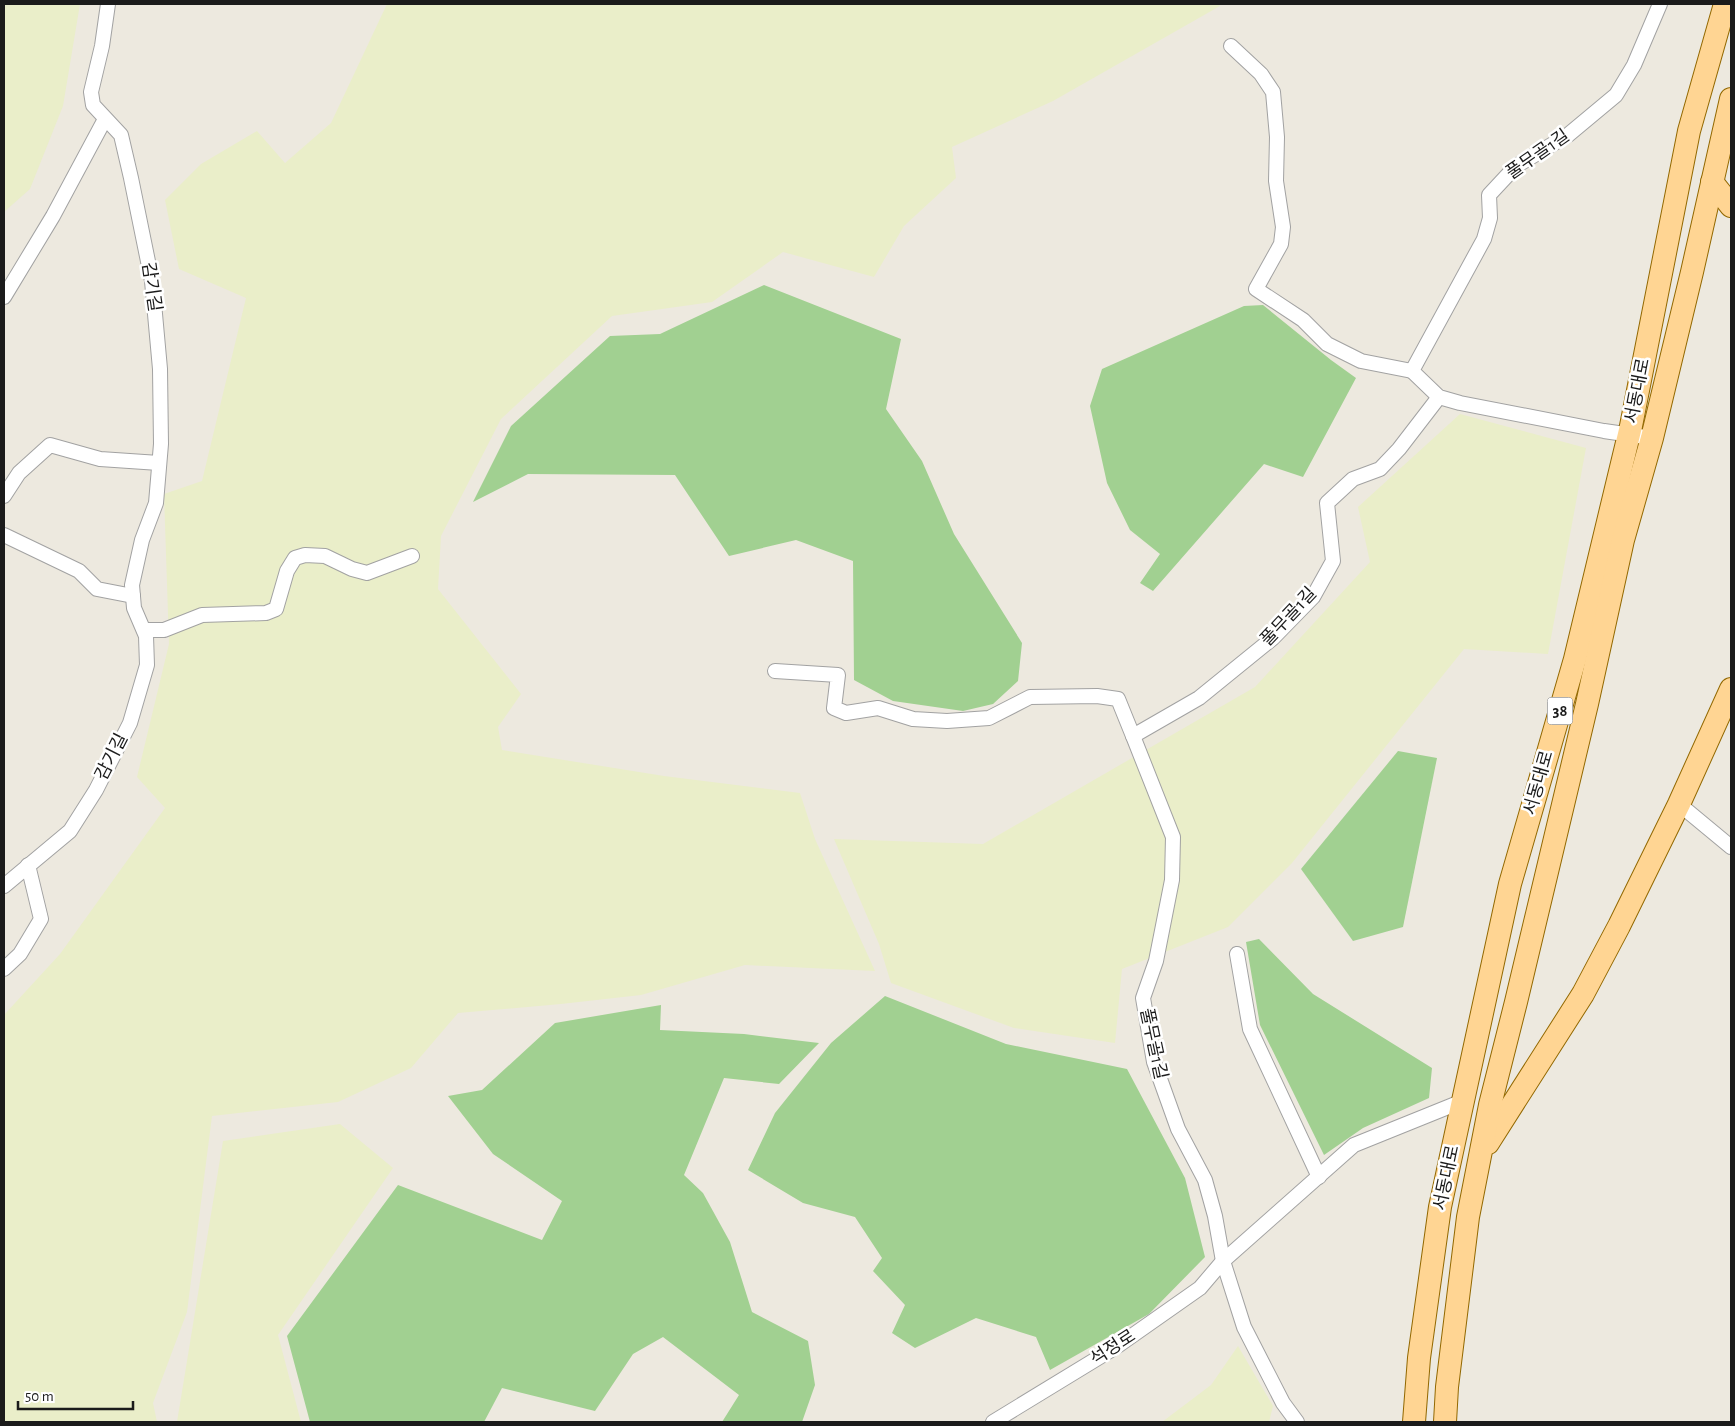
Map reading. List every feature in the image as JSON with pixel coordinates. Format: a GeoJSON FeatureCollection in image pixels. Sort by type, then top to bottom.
{"type":"FeatureCollection","features":[{"type":"Feature","properties":{"kind":"main road","name":"서동대로"},"geometry":{"type":"LineString","coordinates":[[1414,1422],[1418,1358],[1440,1207],[1510,884],[1575,659],[1630,434],[1689,131],[1725,4]]}},
{"type":"Feature","properties":{"kind":"main road","name":"서동대로"},"geometry":{"type":"LineString","coordinates":[[1445,1422],[1447,1387],[1468,1217],[1490,1105],[1516,1002],[1623,540],[1652,438],[1692,272],[1731,99]]}},
{"type":"Feature","properties":{"kind":"main road"},"geometry":{"type":"LineString","coordinates":[[1712,182],[1731,206]]}},
{"type":"Feature","properties":{"kind":"main road","name":"서동대로"},"geometry":{"type":"LineString","coordinates":[[1480,1154],[1582,994],[1619,926],[1679,804],[1731,689]]}},
{"type":"Feature","properties":{"kind":"street","name":"감기길"},"geometry":{"type":"LineString","coordinates":[[4,886],[70,831],[96,790],[130,723],[147,665],[146,636],[134,608],[132,585],[142,540],[156,503],[161,444],[160,369],[152,281],[121,135],[93,105],[91,92],[102,46],[108,4]]}},
{"type":"Feature","properties":{"kind":"street","name":"풀무골1길"},"geometry":{"type":"LineString","coordinates":[[1412,372],[1484,239],[1490,218],[1489,195],[1516,166],[1568,135],[1616,95],[1634,65],[1660,4]]}},
{"type":"Feature","properties":{"kind":"street"},"geometry":{"type":"LineString","coordinates":[[1231,46],[1261,74],[1273,92],[1275,110],[1277,137],[1276,181],[1283,227],[1281,244],[1256,289],[1303,320],[1327,344],[1360,361],[1412,372],[1439,397],[1460,403],[1604,431],[1652,438]]}},
{"type":"Feature","properties":{"kind":"street"},"geometry":{"type":"LineString","coordinates":[[4,297],[53,216],[106,119]]}},
{"type":"Feature","properties":{"kind":"street","name":"풀무골1길"},"geometry":{"type":"LineString","coordinates":[[1133,736],[1200,698],[1273,638],[1313,597],[1333,561],[1327,502],[1353,478],[1380,469],[1399,449],[1439,397]]}},
{"type":"Feature","properties":{"kind":"street"},"geometry":{"type":"LineString","coordinates":[[4,496],[19,473],[50,446],[100,459],[159,463]]}},
{"type":"Feature","properties":{"kind":"street"},"geometry":{"type":"LineString","coordinates":[[4,535],[79,571],[97,589],[133,596]]}},
{"type":"Feature","properties":{"kind":"street"},"geometry":{"type":"LineString","coordinates":[[144,630],[164,630],[202,615],[266,613],[276,609],[287,571],[295,558],[305,555],[325,556],[367,573],[412,556]]}},
{"type":"Feature","properties":{"kind":"street","name":"풀무골1길"},"geometry":{"type":"LineString","coordinates":[[775,671],[838,675],[834,708],[846,713],[878,708],[913,719],[947,721],[989,718],[1030,697],[1096,696],[1118,700],[1174,836],[1172,880],[1156,961],[1143,998],[1154,1062],[1178,1129],[1204,1180],[1216,1216],[1223,1261],[1244,1326],[1283,1403],[1297,1422]]}},
{"type":"Feature","properties":{"kind":"street"},"geometry":{"type":"LineString","coordinates":[[1679,804],[1731,848]]}},
{"type":"Feature","properties":{"kind":"street"},"geometry":{"type":"LineString","coordinates":[[4,969],[20,954],[41,919],[28,865]]}},
{"type":"Feature","properties":{"kind":"street"},"geometry":{"type":"LineString","coordinates":[[1237,954],[1250,1029],[1319,1177]]}},
{"type":"Feature","properties":{"kind":"street"},"geometry":{"type":"LineString","coordinates":[[1223,1261],[1354,1145],[1463,1102]]}},
{"type":"Feature","properties":{"kind":"street","name":"석정로"},"geometry":{"type":"LineString","coordinates":[[993,1422],[1116,1347],[1200,1288],[1223,1261]]}},
{"type":"Feature","properties":{"kind":"green space"},"geometry":{"type":"Polygon","coordinates":[[[4,4],[80,4],[63,106],[30,189],[4,212],[4,4]]]}},
{"type":"Feature","properties":{"kind":"green space"},"geometry":{"type":"Polygon","coordinates":[[[387,4],[1219,4],[1220,6],[1053,101],[952,147],[956,178],[904,226],[874,277],[783,252],[712,302],[612,316],[501,419],[441,536],[438,589],[521,694],[498,727],[502,750],[664,776],[800,793],[815,839],[875,971],[745,965],[641,995],[458,1013],[411,1068],[338,1102],[212,1116],[187,1312],[153,1403],[157,1422],[4,1422],[4,1015],[60,954],[165,808],[137,777],[169,644],[164,494],[202,481],[246,298],[179,269],[165,200],[201,164],[257,131],[285,163],[331,123],[387,4]]]}},
{"type":"Feature","properties":{"kind":"green space"},"geometry":{"type":"Polygon","coordinates":[[[764,285],[901,339],[886,409],[922,461],[954,534],[1022,643],[1018,681],[993,704],[963,711],[893,701],[854,680],[853,561],[796,540],[729,556],[675,475],[528,474],[473,502],[511,426],[610,336],[660,334],[764,285]]]}},
{"type":"Feature","properties":{"kind":"green space"},"geometry":{"type":"Polygon","coordinates":[[[1263,305],[1356,378],[1303,477],[1264,464],[1153,591],[1140,583],[1160,554],[1130,530],[1107,483],[1090,406],[1102,369],[1244,306],[1263,305]]]}},
{"type":"Feature","properties":{"kind":"green space"},"geometry":{"type":"Polygon","coordinates":[[[1460,414],[1586,448],[1548,654],[1464,649],[1292,863],[1228,927],[1122,969],[1115,1043],[1014,1028],[891,983],[879,944],[834,839],[983,844],[1255,687],[1370,562],[1358,507],[1460,414]]]}},
{"type":"Feature","properties":{"kind":"green space"},"geometry":{"type":"Polygon","coordinates":[[[1398,751],[1437,758],[1403,927],[1353,941],[1301,869],[1398,751]]]}},
{"type":"Feature","properties":{"kind":"green space"},"geometry":{"type":"Polygon","coordinates":[[[1259,939],[1313,994],[1432,1068],[1429,1098],[1363,1128],[1324,1155],[1260,1025],[1246,942],[1259,939]]]}},
{"type":"Feature","properties":{"kind":"green space"},"geometry":{"type":"Polygon","coordinates":[[[885,996],[1006,1044],[1127,1069],[1185,1178],[1205,1257],[1149,1314],[1050,1370],[1036,1337],[976,1318],[915,1348],[892,1333],[905,1305],[873,1271],[882,1258],[855,1217],[803,1203],[748,1170],[775,1113],[831,1043],[885,996]]]}},
{"type":"Feature","properties":{"kind":"green space"},"geometry":{"type":"Polygon","coordinates":[[[661,1005],[660,1030],[744,1034],[819,1043],[779,1084],[724,1078],[684,1175],[703,1193],[730,1242],[752,1312],[808,1341],[815,1385],[802,1422],[722,1422],[739,1395],[663,1337],[633,1354],[595,1411],[502,1388],[484,1422],[310,1422],[287,1336],[398,1185],[542,1240],[562,1201],[493,1154],[448,1096],[482,1090],[555,1023],[661,1005]]]}},
{"type":"Feature","properties":{"kind":"green space"},"geometry":{"type":"Polygon","coordinates":[[[340,1124],[393,1168],[278,1335],[301,1422],[177,1422],[223,1141],[340,1124]]]}},
{"type":"Feature","properties":{"kind":"green space"},"geometry":{"type":"Polygon","coordinates":[[[1238,1346],[1273,1406],[1269,1422],[1162,1422],[1211,1385],[1238,1346]]]}}]}
